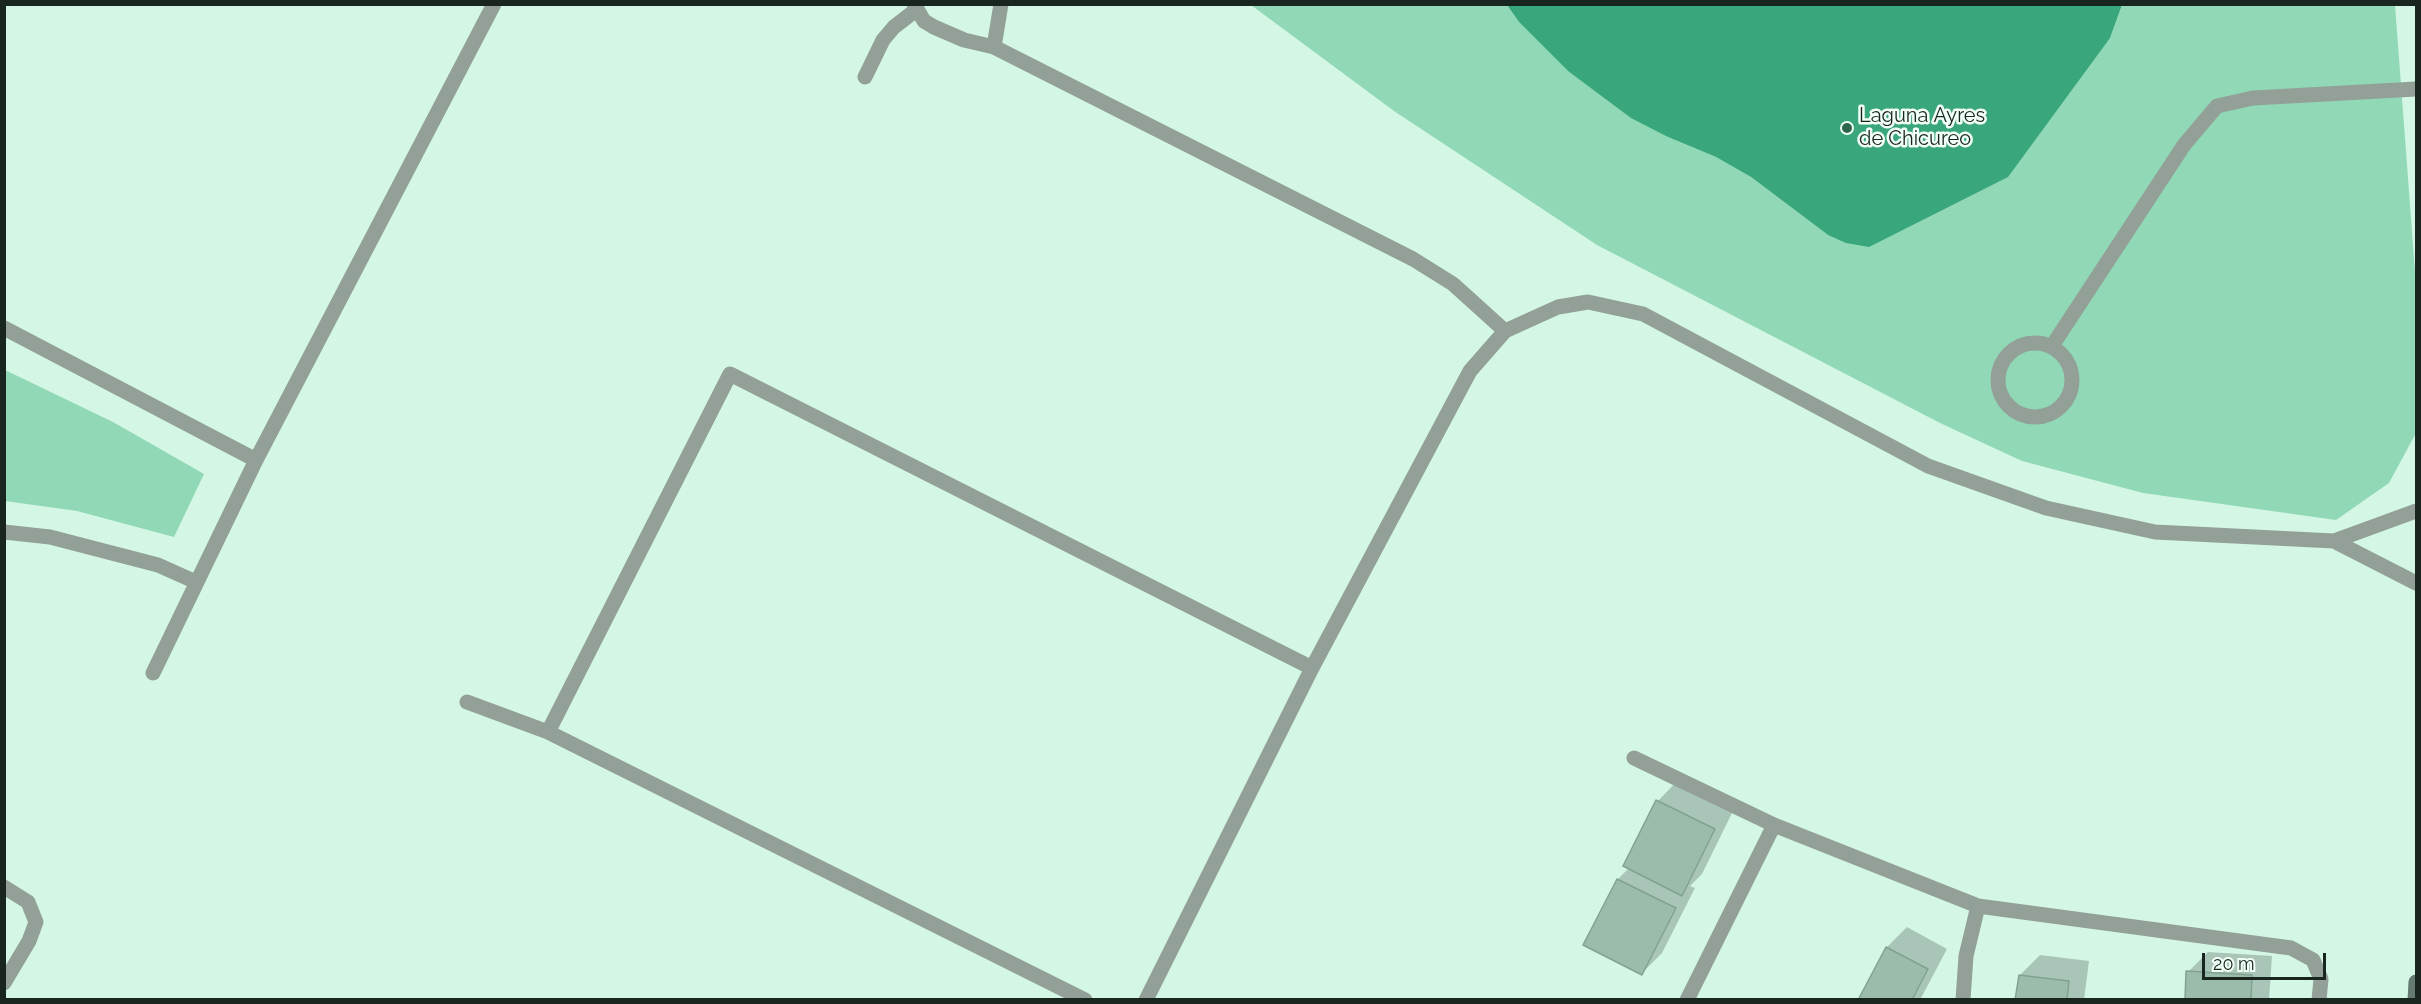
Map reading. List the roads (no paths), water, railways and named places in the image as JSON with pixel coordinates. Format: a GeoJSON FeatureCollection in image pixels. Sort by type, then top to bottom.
{"type":"FeatureCollection","features":[{"type":"Feature","properties":{"kind":"street"},"geometry":{"type":"LineString","coordinates":[[153,673],[256,460],[494,4]]}},
{"type":"Feature","properties":{"kind":"street"},"geometry":{"type":"LineString","coordinates":[[994,47],[1001,4]]}},
{"type":"Feature","properties":{"kind":"street"},"geometry":{"type":"LineString","coordinates":[[865,77],[883,40],[915,8],[924,21],[934,27],[964,40],[994,47],[1413,259],[1453,284],[1505,332]]}},
{"type":"Feature","properties":{"kind":"street"},"geometry":{"type":"LineString","coordinates":[[2052,346],[2184,145],[2217,106],[2253,98],[2416,88]]}},
{"type":"Feature","properties":{"kind":"street"},"geometry":{"type":"LineString","coordinates":[[1146,999],[1312,668],[1470,371],[1505,332],[1558,307],[1588,302],[1642,315],[1928,466],[2046,508],[2155,532],[2334,541],[2416,511]]}},
{"type":"Feature","properties":{"kind":"street"},"geometry":{"type":"LineString","coordinates":[[4,328],[256,460]]}},
{"type":"Feature","properties":{"kind":"street"},"geometry":{"type":"LineString","coordinates":[[2035,342],[2052,346],[2068,362],[2072,384],[2067,400],[2055,412],[2038,417],[2021,415],[2008,405],[1999,390],[1999,373],[2005,357],[2018,347],[2035,342]]}},
{"type":"Feature","properties":{"kind":"street"},"geometry":{"type":"LineString","coordinates":[[548,732],[730,374],[1312,668]]}},
{"type":"Feature","properties":{"kind":"street"},"geometry":{"type":"LineString","coordinates":[[4,532],[51,537],[158,565],[196,582]]}},
{"type":"Feature","properties":{"kind":"street"},"geometry":{"type":"LineString","coordinates":[[2334,541],[2416,583]]}},
{"type":"Feature","properties":{"kind":"street"},"geometry":{"type":"LineString","coordinates":[[467,702],[548,732],[1085,999]]}},
{"type":"Feature","properties":{"kind":"street"},"geometry":{"type":"LineString","coordinates":[[1634,758],[1774,825],[1978,906],[2291,948],[2313,960],[2321,979],[2319,999]]}},
{"type":"Feature","properties":{"kind":"street"},"geometry":{"type":"LineString","coordinates":[[1687,999],[1774,825]]}},
{"type":"Feature","properties":{"kind":"street"},"geometry":{"type":"LineString","coordinates":[[4,887],[28,902],[36,922],[29,941],[4,983]]}},
{"type":"Feature","properties":{"kind":"street"},"geometry":{"type":"LineString","coordinates":[[1963,999],[1966,956],[1978,906]]}},
{"type":"Feature","properties":{"kind":"street"},"geometry":{"type":"LineString","coordinates":[[2415,999],[2416,982]]}},
{"type":"Feature","properties":{"kind":"place","name":"Laguna Ayres de Chicureo"},"geometry":{"type":"Point","coordinates":[1847,128]}}]}
